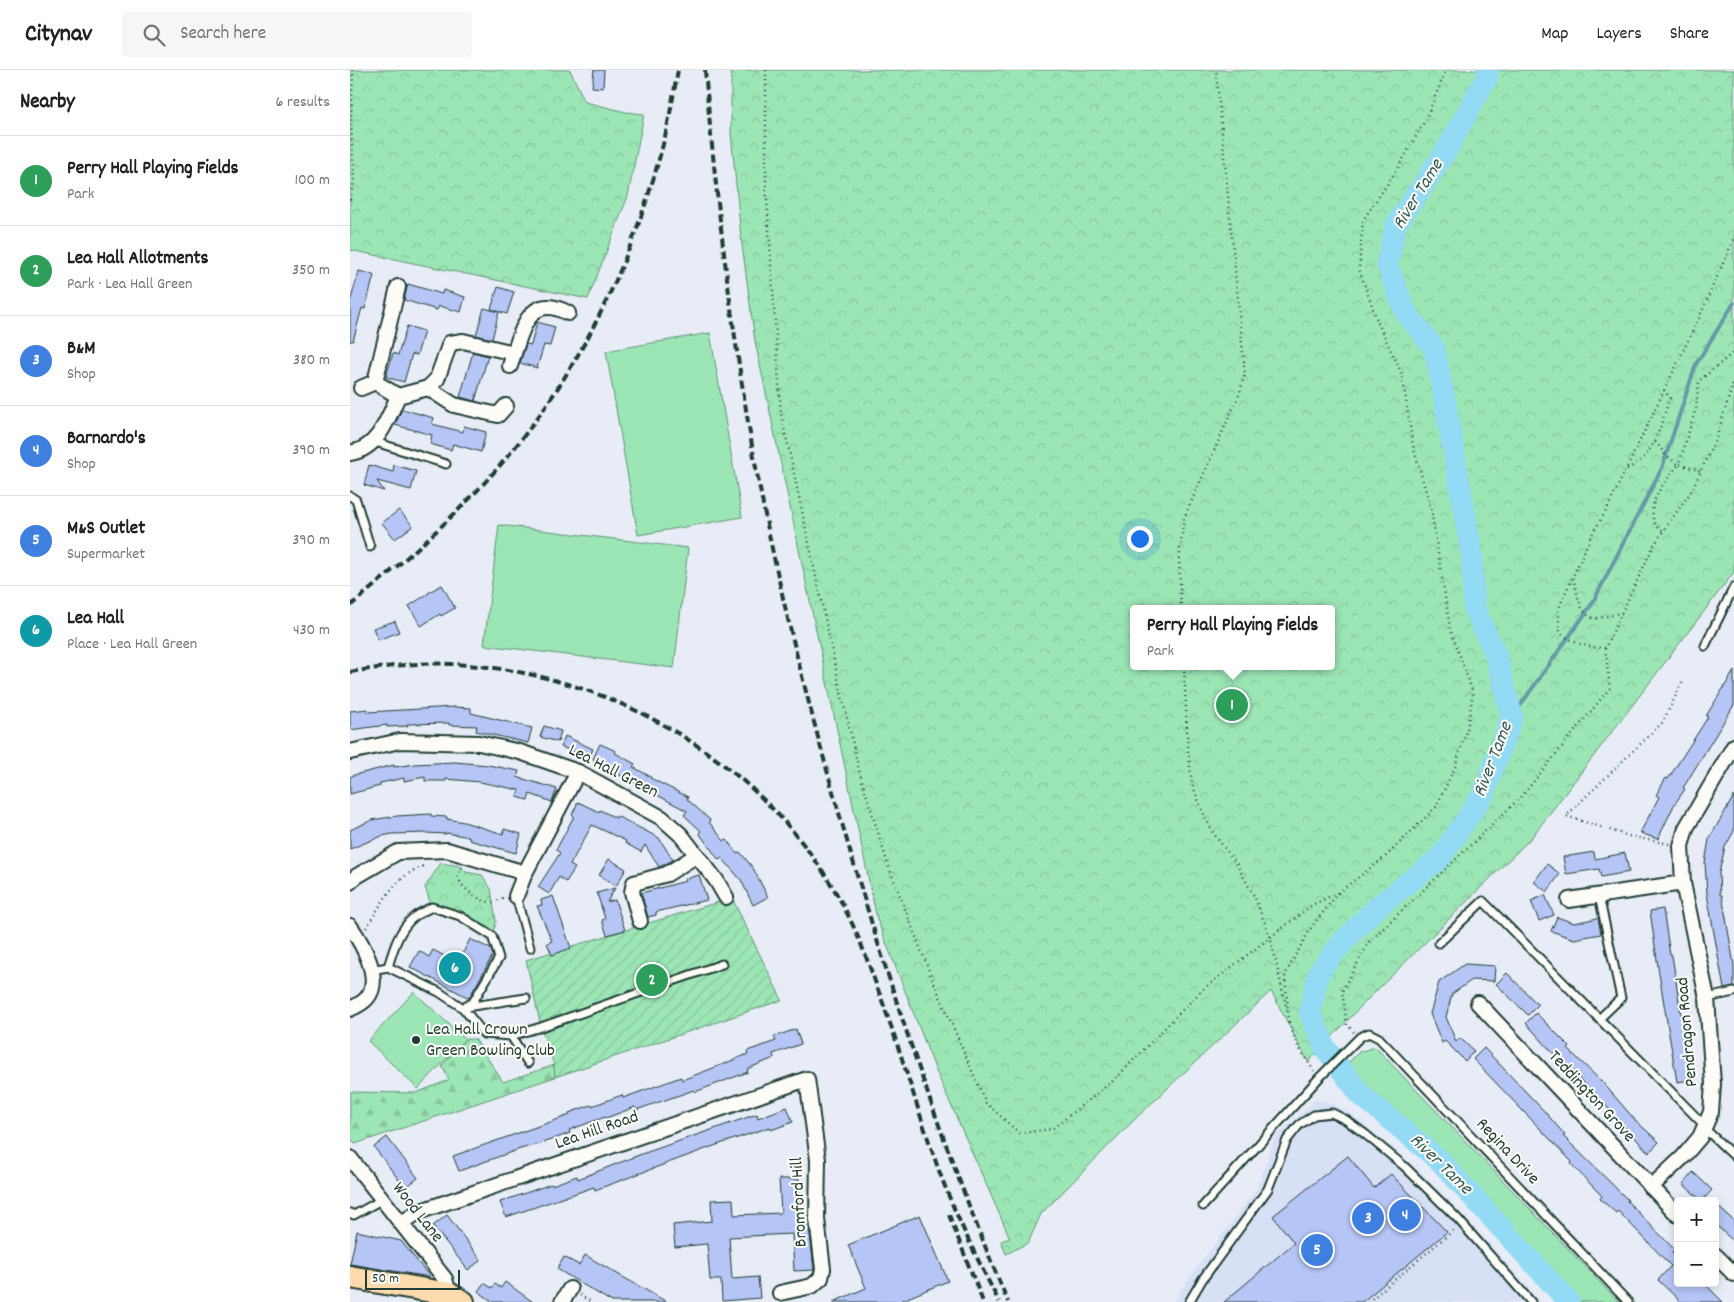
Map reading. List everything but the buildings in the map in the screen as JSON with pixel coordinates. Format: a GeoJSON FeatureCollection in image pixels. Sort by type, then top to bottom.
{"type":"FeatureCollection","features":[{"type":"Feature","properties":{"kind":"main road"},"geometry":{"type":"LineString","coordinates":[[350,1277],[456,1298]]}},
{"type":"Feature","properties":{"kind":"street"},"geometry":{"type":"LineString","coordinates":[[375,382],[398,287]]}},
{"type":"Feature","properties":{"kind":"street"},"geometry":{"type":"LineString","coordinates":[[375,382],[398,396],[428,388],[437,379],[450,343],[463,341],[512,360],[526,320],[531,315],[539,309],[548,306],[568,312]]}},
{"type":"Feature","properties":{"kind":"street"},"geometry":{"type":"LineString","coordinates":[[361,388],[375,382]]}},
{"type":"Feature","properties":{"kind":"street"},"geometry":{"type":"LineString","coordinates":[[428,388],[454,405],[498,415],[506,406]]}},
{"type":"Feature","properties":{"kind":"street"},"geometry":{"type":"LineString","coordinates":[[350,453],[360,451],[383,431],[398,396]]}},
{"type":"Feature","properties":{"kind":"street","name":"Lea Hall Green"},"geometry":{"type":"LineString","coordinates":[[350,752],[400,741],[479,743],[520,752],[578,772],[662,818],[681,835],[716,880],[726,897]]}},
{"type":"Feature","properties":{"kind":"street","name":"Pendragon Road"},"geometry":{"type":"LineString","coordinates":[[1651,1187],[1700,1137],[1711,1112],[1713,1084],[1708,998],[1683,883],[1681,846],[1686,828],[1734,746]]}},
{"type":"Feature","properties":{"kind":"street"},"geometry":{"type":"LineString","coordinates":[[516,896],[578,772]]}},
{"type":"Feature","properties":{"kind":"street"},"geometry":{"type":"LineString","coordinates":[[350,882],[398,852],[447,850],[526,873]]}},
{"type":"Feature","properties":{"kind":"street"},"geometry":{"type":"LineString","coordinates":[[640,921],[632,892],[634,883],[666,874],[697,855]]}},
{"type":"Feature","properties":{"kind":"street"},"geometry":{"type":"LineString","coordinates":[[1570,900],[1683,883]]}},
{"type":"Feature","properties":{"kind":"street"},"geometry":{"type":"LineString","coordinates":[[350,1009],[359,1005],[367,998],[373,985],[371,970],[356,928]]}},
{"type":"Feature","properties":{"kind":"street","name":"Teddington Grove"},"geometry":{"type":"LineString","coordinates":[[1478,1003],[1674,1211]]}},
{"type":"Feature","properties":{"kind":"street","name":"Lea Hill Road"},"geometry":{"type":"LineString","coordinates":[[402,1223],[418,1212],[806,1079]]}},
{"type":"Feature","properties":{"kind":"street","name":"Bromford Hill"},"geometry":{"type":"LineString","coordinates":[[780,1294],[812,1286],[822,1278],[823,1269],[818,1219],[818,1160],[806,1079]]}},
{"type":"Feature","properties":{"kind":"street","name":"Wood Lane"},"geometry":{"type":"LineString","coordinates":[[350,1158],[445,1279],[456,1298]]}},
{"type":"Feature","properties":{"kind":"street"},"geometry":{"type":"LineString","coordinates":[[1719,1259],[1734,1274]]}},
{"type":"Feature","properties":{"kind":"street"},"geometry":{"type":"LineString","coordinates":[[562,1302],[570,1289]]}},
{"type":"Feature","properties":{"kind":"lane"},"geometry":{"type":"LineString","coordinates":[[372,441],[446,464]]}},
{"type":"Feature","properties":{"kind":"lane"},"geometry":{"type":"LineString","coordinates":[[350,496],[356,500],[370,546]]}},
{"type":"Feature","properties":{"kind":"lane"},"geometry":{"type":"LineString","coordinates":[[1705,646],[1734,587]]}},
{"type":"Feature","properties":{"kind":"lane"},"geometry":{"type":"LineString","coordinates":[[516,896],[530,948]]}},
{"type":"Feature","properties":{"kind":"lane"},"geometry":{"type":"LineString","coordinates":[[1599,896],[1621,998],[1599,1018]]}},
{"type":"Feature","properties":{"kind":"lane"},"geometry":{"type":"LineString","coordinates":[[1439,943],[1483,901],[1734,1156]]}},
{"type":"Feature","properties":{"kind":"lane"},"geometry":{"type":"LineString","coordinates":[[388,967],[397,940],[414,917],[432,907],[460,916],[492,936],[499,958],[473,1002],[463,1008]]}},
{"type":"Feature","properties":{"kind":"lane"},"geometry":{"type":"LineString","coordinates":[[371,970],[388,967],[439,992],[463,1008],[484,1034],[511,1036],[722,964]]}},
{"type":"Feature","properties":{"kind":"lane"},"geometry":{"type":"LineString","coordinates":[[1708,998],[1734,992]]}},
{"type":"Feature","properties":{"kind":"lane"},"geometry":{"type":"LineString","coordinates":[[463,1008],[526,998]]}},
{"type":"Feature","properties":{"kind":"lane","name":"Regina Drive"},"geometry":{"type":"LineString","coordinates":[[1319,1078],[1360,1037],[1369,1033],[1379,1038],[1628,1302]]}},
{"type":"Feature","properties":{"kind":"lane"},"geometry":{"type":"LineString","coordinates":[[511,1036],[528,1063]]}},
{"type":"Feature","properties":{"kind":"lane"},"geometry":{"type":"LineString","coordinates":[[1203,1206],[1319,1078]]}},
{"type":"Feature","properties":{"kind":"lane"},"geometry":{"type":"LineString","coordinates":[[1189,1302],[1202,1280],[1268,1189],[1287,1140],[1299,1125],[1314,1115],[1332,1114],[1346,1120],[1404,1166],[1462,1224],[1531,1302]]}},
{"type":"Feature","properties":{"kind":"lane"},"geometry":{"type":"LineString","coordinates":[[350,1213],[354,1216],[383,1199]]}},
{"type":"Feature","properties":{"kind":"path"},"geometry":{"type":"LineString","coordinates":[[350,200],[354,181],[351,121],[353,70]]}},
{"type":"Feature","properties":{"kind":"path"},"geometry":{"type":"LineString","coordinates":[[766,70],[766,184],[781,413],[860,774],[888,865],[932,978],[986,1102],[1018,1133],[1052,1129],[1113,1081],[1202,990],[1312,905],[1339,892],[1385,857],[1436,807],[1456,767],[1467,729],[1473,693],[1450,628],[1431,509],[1413,446],[1402,374],[1378,323],[1359,269],[1364,220],[1395,173],[1426,119],[1446,70]]}},
{"type":"Feature","properties":{"kind":"path"},"geometry":{"type":"LineString","coordinates":[[1181,605],[1179,558],[1184,518],[1239,394],[1245,374],[1216,70]]}},
{"type":"Feature","properties":{"kind":"path"},"geometry":{"type":"LineString","coordinates":[[1605,648],[1594,648],[1573,642],[1560,633],[1558,611],[1591,536],[1606,511],[1699,318],[1734,238]]}},
{"type":"Feature","properties":{"kind":"path"},"geometry":{"type":"LineString","coordinates":[[1663,532],[1656,526],[1651,510],[1656,497],[1679,464],[1696,408],[1699,381],[1734,352]]}},
{"type":"Feature","properties":{"kind":"path"},"geometry":{"type":"LineString","coordinates":[[1347,1025],[1342,990],[1369,942],[1522,796],[1610,688],[1605,648],[1654,545],[1692,490],[1717,436],[1734,380]]}},
{"type":"Feature","properties":{"kind":"path"},"geometry":{"type":"LineString","coordinates":[[1626,470],[1633,466],[1655,442],[1670,398],[1664,390]]}},
{"type":"Feature","properties":{"kind":"path"},"geometry":{"type":"LineString","coordinates":[[1655,442],[1661,446],[1669,458],[1700,472]]}},
{"type":"Feature","properties":{"kind":"path"},"geometry":{"type":"LineString","coordinates":[[1573,578],[1581,605],[1589,616],[1596,619],[1622,613]]}},
{"type":"Feature","properties":{"kind":"path"},"geometry":{"type":"LineString","coordinates":[[1184,670],[1188,750],[1192,784],[1213,834],[1236,863],[1254,896],[1270,936],[1280,974],[1289,1022],[1296,1043],[1319,1078]]}},
{"type":"Feature","properties":{"kind":"path"},"geometry":{"type":"LineString","coordinates":[[1681,846],[1629,836],[1566,816],[1663,722],[1683,681]]}},
{"type":"Feature","properties":{"kind":"path"},"geometry":{"type":"LineString","coordinates":[[356,928],[376,914],[386,896],[405,874],[433,862]]}},
{"type":"Feature","properties":{"kind":"path"},"geometry":{"type":"LineString","coordinates":[[458,863],[467,869]]}},
{"type":"Feature","properties":{"kind":"path"},"geometry":{"type":"LineString","coordinates":[[463,866],[459,874],[464,887],[481,899],[493,902],[505,897],[516,896]]}},
{"type":"Feature","properties":{"kind":"path"},"geometry":{"type":"LineString","coordinates":[[1289,1022],[1285,975],[1310,929],[1339,892]]}},
{"type":"Feature","properties":{"kind":"path"},"geometry":{"type":"LineString","coordinates":[[1368,1302],[1462,1224]]}},
{"type":"Feature","properties":{"kind":"shaded area"},"geometry":{"type":"Polygon","coordinates":[[[1315,1100],[1326,1101],[1351,1114],[1420,1171],[1487,1241],[1540,1302],[1173,1302],[1194,1271],[1257,1189],[1274,1139],[1315,1100]]]}},
{"type":"Feature","properties":{"kind":"green space"},"geometry":{"type":"Polygon","coordinates":[[[350,70],[570,70],[585,102],[626,112],[644,114],[628,196],[588,299],[350,250],[350,70]]]}},
{"type":"Feature","properties":{"kind":"green space"},"geometry":{"type":"Polygon","coordinates":[[[731,70],[1734,70],[1734,572],[1531,838],[1368,999],[1308,1062],[1271,991],[1137,1117],[1041,1214],[1028,1243],[1006,1254],[1001,1241],[1010,1238],[936,1071],[877,919],[755,341],[741,237],[731,132],[731,70]]]}},
{"type":"Feature","properties":{"kind":"green space"},"geometry":{"type":"Polygon","coordinates":[[[710,333],[742,517],[638,535],[606,351],[710,333]]]}},
{"type":"Feature","properties":{"kind":"green space"},"geometry":{"type":"Polygon","coordinates":[[[499,525],[688,548],[674,668],[484,645],[499,525]]]}},
{"type":"Feature","properties":{"kind":"green space"},"geometry":{"type":"Polygon","coordinates":[[[441,863],[459,866],[466,872],[482,875],[491,889],[496,921],[494,933],[465,914],[430,902],[425,887],[441,863]]]}},
{"type":"Feature","properties":{"kind":"green space"},"geometry":{"type":"Polygon","coordinates":[[[732,898],[782,1000],[555,1077],[554,1065],[541,1027],[526,960],[732,898]]]}},
{"type":"Feature","properties":{"kind":"green space","name":"Lea Hall Crown Green Bowling Club"},"geometry":{"type":"Polygon","coordinates":[[[414,992],[465,1039],[418,1089],[368,1041],[414,992]]]}},
{"type":"Feature","properties":{"kind":"green space"},"geometry":{"type":"Polygon","coordinates":[[[465,1039],[475,1039],[503,1082],[554,1065],[555,1077],[355,1144],[350,1136],[350,1092],[416,1093],[449,1080],[442,1066],[465,1039]]]}},
{"type":"Feature","properties":{"kind":"green space"},"geometry":{"type":"Polygon","coordinates":[[[1375,1047],[1619,1302],[1576,1302],[1479,1189],[1407,1121],[1370,1091],[1348,1063],[1359,1052],[1375,1047]]]}},
{"type":"Feature","properties":{"kind":"waterway","name":"River Tame"},"geometry":{"type":"LineString","coordinates":[[1488,70],[1487,77],[1446,151],[1396,225],[1387,264],[1405,311],[1434,348],[1472,556],[1474,608],[1496,655],[1512,717],[1483,795],[1440,858],[1376,908],[1341,944],[1319,972],[1310,1012],[1325,1048],[1360,1094],[1440,1161],[1569,1302]]}},
{"type":"Feature","properties":{"kind":"waterway"},"geometry":{"type":"LineString","coordinates":[[1512,717],[1592,604],[1662,468],[1696,364],[1734,303]]}},
{"type":"Feature","properties":{"kind":"railway"},"geometry":{"type":"LineString","coordinates":[[350,606],[438,530],[487,480],[518,444],[546,406],[571,366],[615,282],[633,238],[662,148],[678,70]]}},
{"type":"Feature","properties":{"kind":"railway"},"geometry":{"type":"LineString","coordinates":[[705,70],[719,213],[738,356],[761,496],[790,630],[837,806],[894,994],[959,1180],[1008,1302]]}},
{"type":"Feature","properties":{"kind":"railway"},"geometry":{"type":"LineString","coordinates":[[350,672],[413,664],[451,664],[512,671],[572,685],[629,707],[683,737],[733,772],[778,814],[816,862],[853,925],[888,1016],[945,1185],[999,1302]]}},
{"type":"Feature","properties":{"kind":"railway"},"geometry":{"type":"LineString","coordinates":[[949,1215],[983,1302]]}},
{"type":"Feature","properties":{"kind":"place","name":"Perry Hall Playing Fields"},"geometry":{"type":"Point","coordinates":[1232,705]}},
{"type":"Feature","properties":{"kind":"place","name":"Lea Hall"},"geometry":{"type":"Point","coordinates":[455,968]}},
{"type":"Feature","properties":{"kind":"place","name":"Lea Hall Allotments"},"geometry":{"type":"Point","coordinates":[652,980]}},
{"type":"Feature","properties":{"kind":"place","name":"Lea Hall Crown Green Bowling Club"},"geometry":{"type":"Point","coordinates":[416,1040]}},
{"type":"Feature","properties":{"kind":"place","name":"Barnardo's"},"geometry":{"type":"Point","coordinates":[1405,1215]}},
{"type":"Feature","properties":{"kind":"place","name":"B&M"},"geometry":{"type":"Point","coordinates":[1368,1218]}},
{"type":"Feature","properties":{"kind":"place","name":"M&S Outlet"},"geometry":{"type":"Point","coordinates":[1317,1250]}}]}
